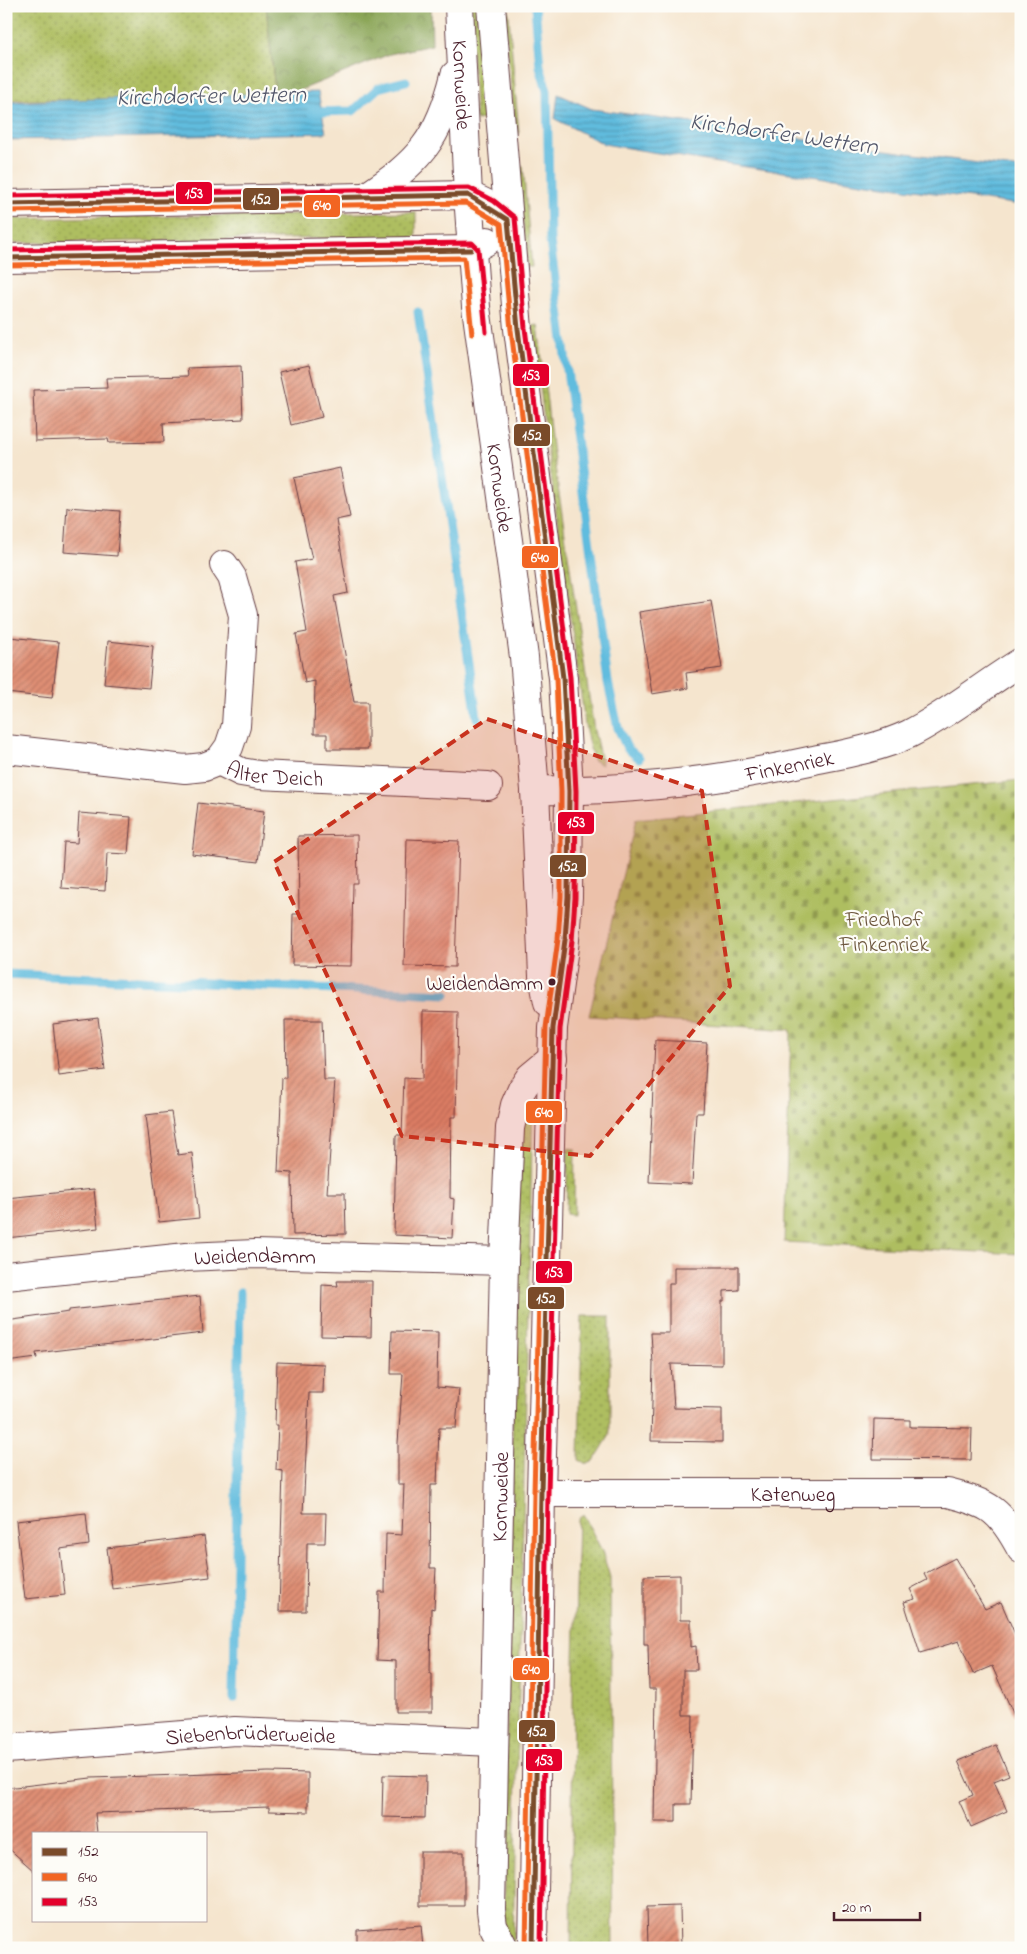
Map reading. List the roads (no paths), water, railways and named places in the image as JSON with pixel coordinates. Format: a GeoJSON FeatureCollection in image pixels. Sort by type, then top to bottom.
{"type":"FeatureCollection","features":[{"type":"Feature","properties":{"kind":"main road","name":"Kornweide"},"geometry":{"type":"LineString","coordinates":[[459,6],[471,250],[483,362],[517,590],[535,790],[543,976],[554,1028]]}},
{"type":"Feature","properties":{"kind":"main road","name":"Kornweide"},"geometry":{"type":"LineString","coordinates":[[491,6],[518,330],[563,678],[569,791],[568,905],[554,1028],[553,1058],[541,1493],[534,1948]]}},
{"type":"Feature","properties":{"kind":"main road"},"geometry":{"type":"LineString","coordinates":[[364,198],[404,171],[424,150],[439,124],[450,98],[462,49]]}},
{"type":"Feature","properties":{"kind":"main road"},"geometry":{"type":"LineString","coordinates":[[6,204],[468,195],[490,206],[508,220],[490,239],[471,250],[6,258]]}},
{"type":"Feature","properties":{"kind":"main road"},"geometry":{"type":"LineString","coordinates":[[219,761],[229,747],[236,726],[243,615],[232,577],[224,565]]}},
{"type":"Feature","properties":{"kind":"main road","name":"Finkenriek"},"geometry":{"type":"LineString","coordinates":[[535,790],[610,789],[739,774],[777,768],[864,749],[908,734],[927,724],[1021,662]]}},
{"type":"Feature","properties":{"kind":"main road","name":"Alter Deich"},"geometry":{"type":"LineString","coordinates":[[6,749],[185,769],[204,767],[219,761],[241,772],[259,775],[488,786]]}},
{"type":"Feature","properties":{"kind":"main road","name":"Kornweide"},"geometry":{"type":"LineString","coordinates":[[504,1948],[494,1926],[491,1910],[504,1261],[510,1128],[515,1105],[530,1077],[553,1058]]}},
{"type":"Feature","properties":{"kind":"main road","name":"Weidendamm"},"geometry":{"type":"LineString","coordinates":[[6,1276],[186,1257],[254,1254],[504,1261]]}},
{"type":"Feature","properties":{"kind":"main road","name":"Katenweg"},"geometry":{"type":"LineString","coordinates":[[541,1493],[948,1493],[975,1500],[991,1508],[1007,1523],[1021,1549]]}},
{"type":"Feature","properties":{"kind":"main road","name":"Siebenbrüderweide"},"geometry":{"type":"LineString","coordinates":[[6,1749],[234,1731],[494,1742]]}},
{"type":"Feature","properties":{"kind":"water"},"geometry":{"type":"Polygon","coordinates":[[[318,92],[326,133],[6,140],[6,102],[318,92]]]}},
{"type":"Feature","properties":{"kind":"water"},"geometry":{"type":"Polygon","coordinates":[[[558,94],[592,109],[1021,169],[1021,205],[718,163],[604,144],[555,119],[558,94]]]}},
{"type":"Feature","properties":{"kind":"waterway"},"geometry":{"type":"LineString","coordinates":[[535,6],[540,66],[547,91],[550,241],[608,682],[618,728],[627,748],[639,758]]}},
{"type":"Feature","properties":{"kind":"waterway","name":"Kirchdorfer Wettern"},"geometry":{"type":"LineString","coordinates":[[311,112],[353,111],[378,88],[406,81]]}},
{"type":"Feature","properties":{"kind":"waterway"},"geometry":{"type":"LineString","coordinates":[[418,312],[477,718]]}},
{"type":"Feature","properties":{"kind":"waterway"},"geometry":{"type":"LineString","coordinates":[[6,974],[446,994]]}},
{"type":"Feature","properties":{"kind":"waterway"},"geometry":{"type":"LineString","coordinates":[[234,1698],[240,1292]]}},
{"type":"Feature","properties":{"kind":"place","name":"Weidendamm"},"geometry":{"type":"Point","coordinates":[552,982]}},
{"type":"Feature","properties":{"kind":"park label","name":"Friedhof Finkenriek"},"geometry":{"type":"Point","coordinates":[884,930]}}]}
